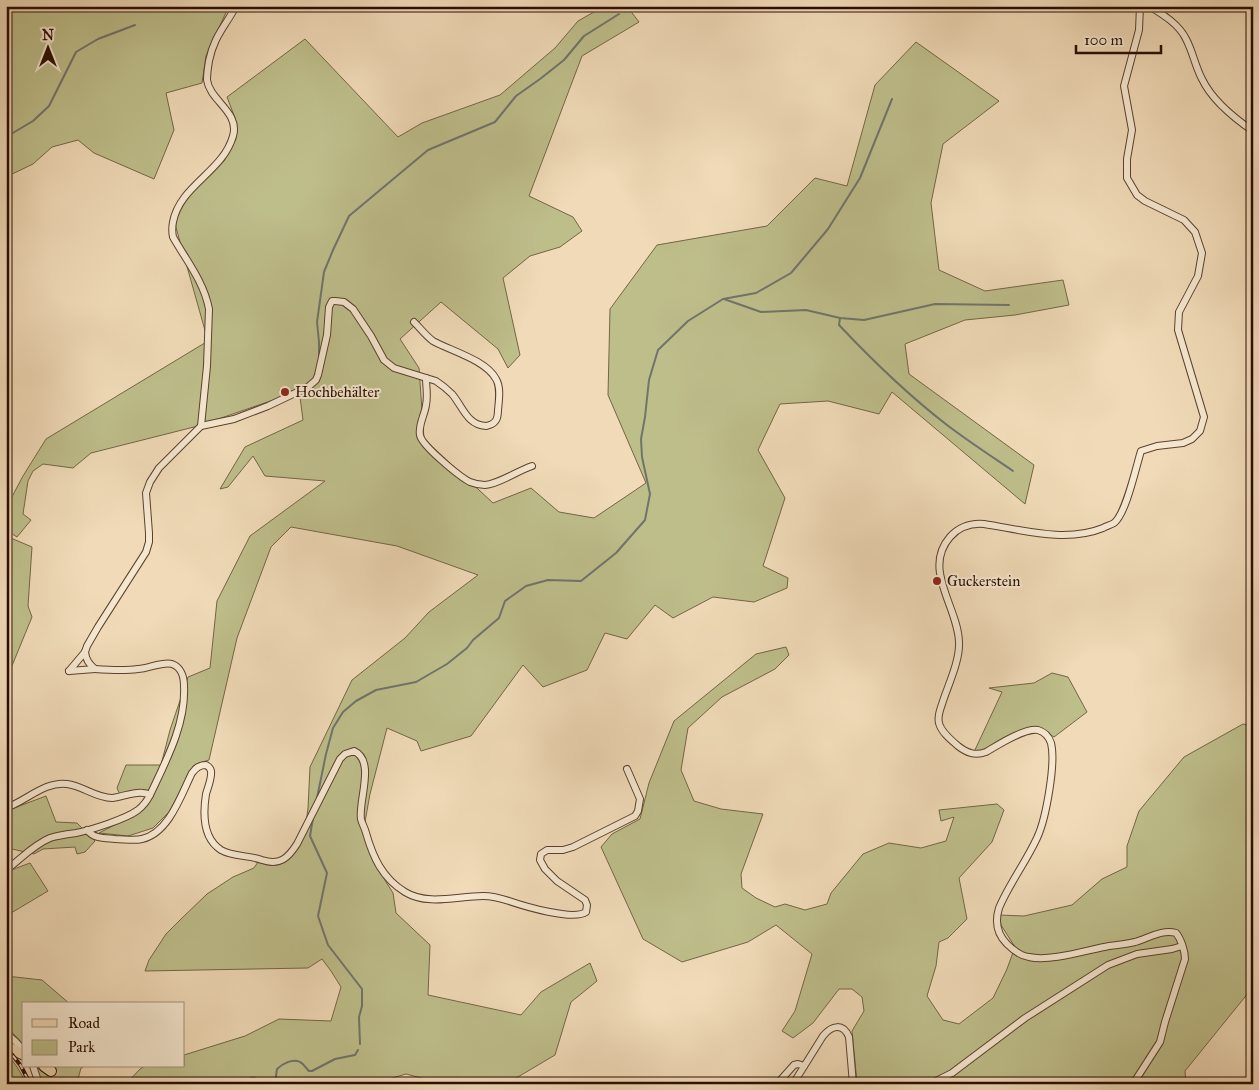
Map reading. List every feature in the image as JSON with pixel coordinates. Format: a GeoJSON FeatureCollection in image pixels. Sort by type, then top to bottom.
{"type":"FeatureCollection","features":[{"type":"Feature","properties":{"kind":"main road"},"geometry":{"type":"LineString","coordinates":[[6,1046],[22,1052]]}},
{"type":"Feature","properties":{"kind":"street"},"geometry":{"type":"LineString","coordinates":[[201,426],[207,356],[208,302],[200,283],[173,237],[172,230],[179,203],[224,156],[234,134],[234,125],[230,115],[211,91],[207,77],[213,46],[236,6]]}},
{"type":"Feature","properties":{"kind":"street"},"geometry":{"type":"LineString","coordinates":[[1133,1084],[1160,1042],[1177,980],[1184,962],[1185,955],[1178,935],[1168,932],[1125,944],[1046,958],[1024,956],[1010,947],[1002,938],[997,926],[997,914],[1001,903],[1040,832],[1051,780],[1051,743],[1043,732],[1033,730],[1016,736],[981,754],[971,754],[950,739],[940,728],[938,721],[939,711],[958,658],[960,644],[958,630],[941,579],[939,565],[943,547],[954,533],[974,524],[1052,535],[1096,530],[1114,523],[1123,510],[1141,451],[1158,446],[1183,443],[1192,439],[1200,431],[1204,417],[1178,330],[1180,312],[1198,276],[1202,254],[1196,232],[1184,220],[1144,201],[1137,195],[1126,178],[1132,130],[1124,86],[1139,30],[1140,6]]}},
{"type":"Feature","properties":{"kind":"street"},"geometry":{"type":"LineString","coordinates":[[1149,6],[1179,28],[1186,38],[1202,80],[1213,96],[1253,131]]}},
{"type":"Feature","properties":{"kind":"street"},"geometry":{"type":"LineString","coordinates":[[95,669],[86,657],[87,646],[148,547],[149,533],[146,494],[150,482],[159,468],[201,426],[234,420],[268,406],[313,383],[320,371],[327,335],[329,307],[332,302],[344,302],[353,309],[372,336],[380,355],[388,365],[436,381],[447,389],[473,423],[486,426],[492,425],[496,421],[499,386],[496,377],[471,358],[430,339],[414,322]]}},
{"type":"Feature","properties":{"kind":"street"},"geometry":{"type":"LineString","coordinates":[[426,378],[427,401],[420,435],[423,442],[445,463],[468,481],[481,485],[490,484],[532,466]]}},
{"type":"Feature","properties":{"kind":"street"},"geometry":{"type":"LineString","coordinates":[[6,870],[49,839],[87,830],[127,816],[145,804],[176,735],[181,720],[184,689],[182,672],[177,667],[165,663],[137,670],[95,669],[70,671],[86,652]]}},
{"type":"Feature","properties":{"kind":"street"},"geometry":{"type":"LineString","coordinates":[[87,830],[95,837],[103,838],[134,840],[150,836],[170,818],[192,773],[201,765],[206,765],[211,772],[206,794],[204,818],[208,835],[212,842],[223,851],[230,853],[269,862],[281,861],[289,856],[297,844],[340,759],[345,754],[357,752],[365,767],[361,820],[373,855],[381,869],[392,882],[415,897],[434,899],[494,897],[539,910],[581,915],[587,910],[586,902],[582,897],[548,873],[541,863],[540,856],[547,850],[563,850],[573,847],[635,816],[640,800],[627,769]]}},
{"type":"Feature","properties":{"kind":"street"},"geometry":{"type":"LineString","coordinates":[[6,808],[48,786],[58,784],[68,784],[103,797],[119,797],[143,792],[150,795]]}},
{"type":"Feature","properties":{"kind":"street"},"geometry":{"type":"LineString","coordinates":[[930,1084],[952,1073],[1025,1018],[1117,960],[1137,954],[1182,946]]}},
{"type":"Feature","properties":{"kind":"street"},"geometry":{"type":"LineString","coordinates":[[793,1084],[826,1032],[832,1028],[839,1027],[845,1030],[849,1037],[853,1084]]}},
{"type":"Feature","properties":{"kind":"street"},"geometry":{"type":"LineString","coordinates":[[6,1033],[22,1050]]}},
{"type":"Feature","properties":{"kind":"street"},"geometry":{"type":"LineString","coordinates":[[777,1084],[794,1065],[804,1066]]}},
{"type":"Feature","properties":{"kind":"street"},"geometry":{"type":"LineString","coordinates":[[34,1068],[38,1084]]}},
{"type":"Feature","properties":{"kind":"green space"},"geometry":{"type":"Polygon","coordinates":[[[6,6],[229,6],[206,56],[202,83],[166,93],[174,130],[154,179],[94,153],[78,140],[52,147],[33,164],[6,177],[6,6]]]}},
{"type":"Feature","properties":{"kind":"green space"},"geometry":{"type":"Polygon","coordinates":[[[601,8],[629,9],[639,22],[582,56],[529,196],[573,217],[582,231],[560,247],[530,256],[503,278],[520,355],[508,368],[498,349],[441,302],[400,339],[419,368],[424,439],[493,503],[531,488],[559,512],[594,518],[646,483],[608,395],[610,309],[657,245],[767,226],[815,178],[847,186],[875,85],[916,42],[999,101],[943,144],[931,203],[939,270],[985,291],[1063,280],[1069,305],[1015,315],[965,320],[905,344],[909,374],[1034,465],[1025,504],[892,392],[879,414],[828,401],[780,404],[758,450],[785,498],[763,566],[788,578],[787,588],[754,602],[713,597],[673,618],[655,605],[627,639],[605,633],[587,670],[543,687],[523,665],[471,736],[421,751],[417,741],[387,728],[370,794],[363,833],[374,863],[393,893],[396,913],[430,945],[428,995],[521,1015],[541,992],[590,963],[597,981],[571,1002],[555,1055],[506,1084],[444,1084],[406,1074],[372,1084],[126,1084],[142,1068],[185,1068],[185,1055],[245,1036],[279,1019],[331,1021],[341,987],[322,959],[308,968],[145,971],[149,960],[166,934],[207,894],[233,877],[254,868],[258,862],[278,865],[290,858],[305,831],[310,767],[352,680],[405,638],[429,612],[478,575],[397,546],[291,527],[271,547],[237,638],[209,760],[193,766],[170,811],[153,828],[128,836],[99,833],[134,815],[153,796],[120,795],[117,788],[126,765],[161,765],[170,730],[188,677],[210,668],[217,601],[250,536],[325,481],[265,476],[253,456],[228,487],[220,489],[245,447],[303,420],[300,397],[287,388],[279,390],[282,397],[198,426],[91,453],[73,468],[43,464],[33,471],[28,481],[23,514],[31,520],[17,537],[6,530],[6,508],[46,439],[208,341],[175,224],[182,201],[224,161],[236,139],[235,118],[227,97],[305,39],[398,137],[422,123],[500,95],[555,48],[578,21],[601,8]]]}},
{"type":"Feature","properties":{"kind":"green space"},"geometry":{"type":"Polygon","coordinates":[[[6,536],[32,547],[28,606],[32,617],[9,673],[6,674],[6,536]]]}},
{"type":"Feature","properties":{"kind":"green space"},"geometry":{"type":"Polygon","coordinates":[[[786,647],[789,655],[775,669],[722,697],[688,728],[681,770],[694,801],[721,809],[763,814],[741,874],[742,888],[756,898],[775,907],[785,904],[805,910],[827,904],[831,893],[863,854],[889,843],[921,848],[946,841],[954,817],[941,821],[939,810],[997,804],[1004,810],[992,842],[959,878],[967,919],[948,938],[939,942],[936,966],[927,996],[943,1020],[959,1024],[993,998],[1007,969],[1015,947],[1001,925],[999,915],[1024,916],[1072,905],[1102,879],[1127,867],[1127,846],[1139,811],[1184,757],[1243,724],[1253,726],[1253,987],[1185,1071],[1186,1084],[886,1084],[857,1082],[852,1031],[864,1011],[862,997],[852,989],[839,989],[813,1023],[793,1038],[782,1031],[795,1011],[812,954],[776,925],[748,942],[682,962],[643,939],[601,847],[612,834],[640,819],[649,783],[674,721],[756,654],[786,647]]]}},
{"type":"Feature","properties":{"kind":"green space"},"geometry":{"type":"Polygon","coordinates":[[[1052,673],[1068,677],[1087,712],[1054,737],[1040,728],[974,752],[1002,692],[989,688],[1034,683],[1052,673]]]}},
{"type":"Feature","properties":{"kind":"green space"},"geometry":{"type":"Polygon","coordinates":[[[46,796],[56,822],[77,823],[95,841],[85,852],[77,854],[75,847],[43,849],[34,854],[12,849],[6,840],[6,811],[46,796]]]}},
{"type":"Feature","properties":{"kind":"green space"},"geometry":{"type":"Polygon","coordinates":[[[30,863],[48,891],[6,916],[6,872],[30,863]]]}},
{"type":"Feature","properties":{"kind":"green space"},"geometry":{"type":"Polygon","coordinates":[[[6,976],[42,980],[68,1002],[22,1002],[22,1043],[6,1026],[6,976]]]}},
{"type":"Feature","properties":{"kind":"green space"},"geometry":{"type":"Polygon","coordinates":[[[6,1052],[17,1067],[27,1084],[6,1084],[6,1052]]]}},
{"type":"Feature","properties":{"kind":"green space"},"geometry":{"type":"Polygon","coordinates":[[[36,1068],[50,1075],[54,1068],[81,1068],[78,1079],[85,1084],[41,1084],[36,1068]]]}},
{"type":"Feature","properties":{"kind":"waterway"},"geometry":{"type":"LineString","coordinates":[[319,357],[317,322],[324,272],[349,216],[428,150],[495,122],[516,96],[564,60],[584,36],[619,14]]}},
{"type":"Feature","properties":{"kind":"waterway"},"geometry":{"type":"LineString","coordinates":[[6,137],[33,121],[49,106],[76,52],[98,39],[135,25]]}},
{"type":"Feature","properties":{"kind":"waterway"},"geometry":{"type":"LineString","coordinates":[[317,798],[333,728],[343,712],[356,701],[376,690],[416,682],[447,664],[499,618],[505,601],[526,586],[548,580],[581,581],[616,553],[645,520],[650,494],[642,457],[641,439],[649,380],[658,350],[688,321],[723,299],[756,293],[791,273],[828,229],[860,178],[892,99]]}},
{"type":"Feature","properties":{"kind":"waterway"},"geometry":{"type":"LineString","coordinates":[[724,299],[761,312],[806,310],[840,318],[864,320],[935,304],[1009,305]]}},
{"type":"Feature","properties":{"kind":"waterway"},"geometry":{"type":"LineString","coordinates":[[840,318],[839,325],[905,390],[947,425],[1013,471]]}},
{"type":"Feature","properties":{"kind":"waterway"},"geometry":{"type":"LineString","coordinates":[[313,818],[310,836],[327,873],[318,916],[328,945],[362,989],[362,1006],[359,1017],[360,1044]]}},
{"type":"Feature","properties":{"kind":"waterway"},"geometry":{"type":"LineString","coordinates":[[275,1084],[277,1069],[288,1062],[297,1061],[303,1064],[309,1071],[312,1071],[335,1059],[355,1055],[358,1050]]}},
{"type":"Feature","properties":{"kind":"waterway"},"geometry":{"type":"LineString","coordinates":[[241,1084],[247,1079],[253,1078],[259,1084]]}},
{"type":"Feature","properties":{"kind":"tunnel"},"geometry":{"type":"LineString","coordinates":[[51,1071],[71,1084]]}},
{"type":"Feature","properties":{"kind":"railway"},"geometry":{"type":"LineString","coordinates":[[6,1047],[21,1066],[30,1084]]}},
{"type":"Feature","properties":{"kind":"place","name":"Hochbehälter"},"geometry":{"type":"Point","coordinates":[285,392]}},
{"type":"Feature","properties":{"kind":"place","name":"Guckerstein"},"geometry":{"type":"Point","coordinates":[937,581]}}]}
